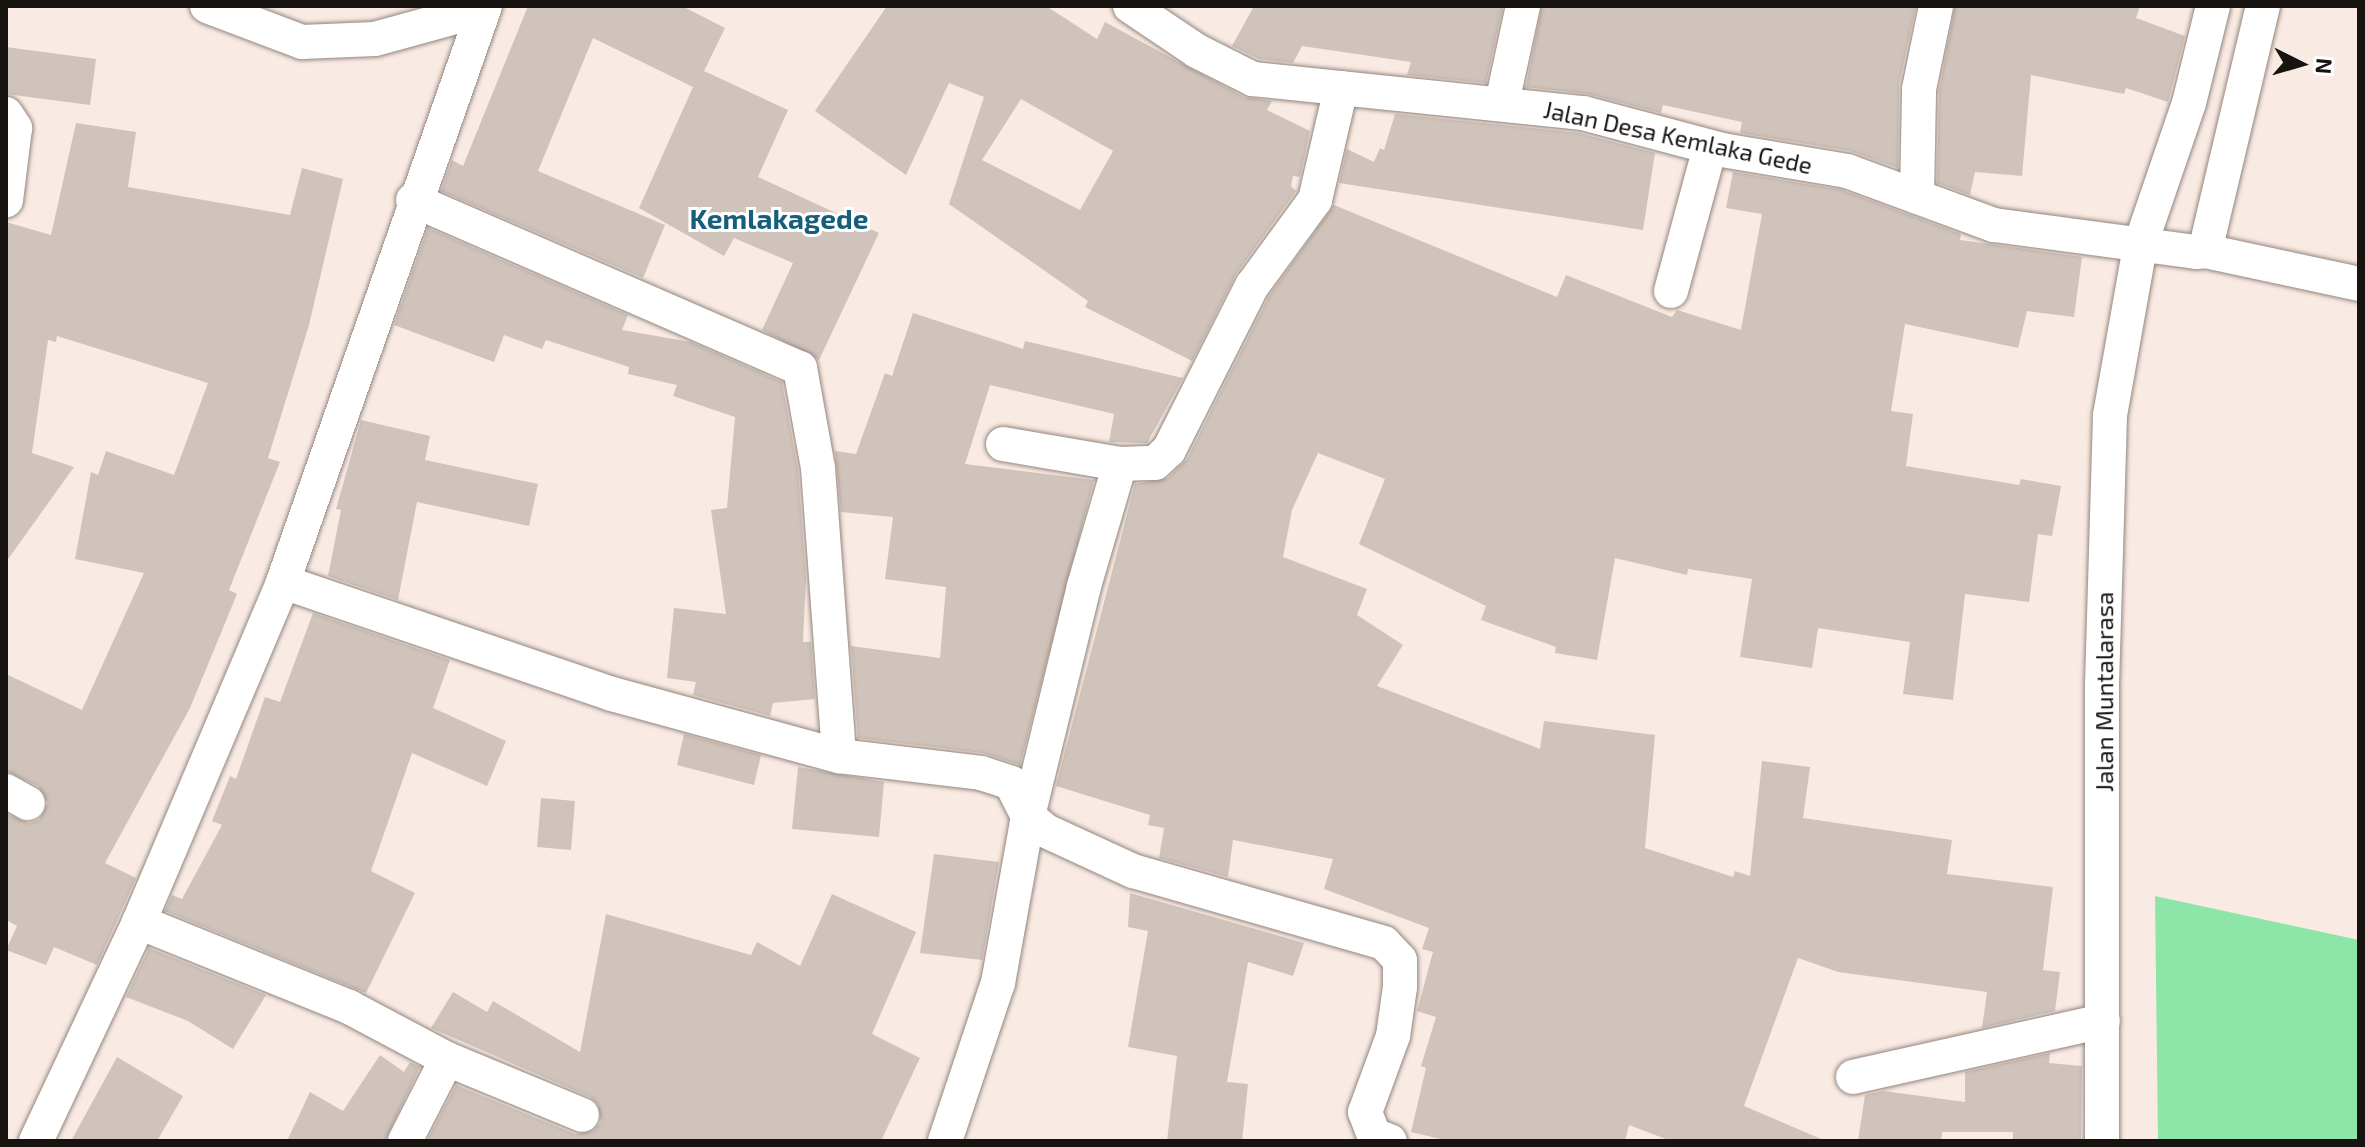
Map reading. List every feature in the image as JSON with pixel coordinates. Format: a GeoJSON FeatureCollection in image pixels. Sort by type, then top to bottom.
{"type":"FeatureCollection","features":[{"type":"Feature","properties":{"kind":"street"},"geometry":{"type":"LineString","coordinates":[[207,6],[279,37],[314,42],[375,39],[485,7]]}},
{"type":"Feature","properties":{"kind":"street","name":"Jalan Desa Kemlaka Gede"},"geometry":{"type":"LineString","coordinates":[[1130,6],[1197,51],[1253,79],[1583,113],[1710,147],[1847,171],[1994,225],[2197,251],[2359,284]]}},
{"type":"Feature","properties":{"kind":"street"},"geometry":{"type":"LineString","coordinates":[[1502,103],[1523,6]]}},
{"type":"Feature","properties":{"kind":"street"},"geometry":{"type":"LineString","coordinates":[[1917,197],[1919,89],[1936,6]]}},
{"type":"Feature","properties":{"kind":"street","name":"Jalan Muntalarasa"},"geometry":{"type":"LineString","coordinates":[[2102,1141],[2102,685],[2110,415],[2144,246],[2189,103],[2213,6]]}},
{"type":"Feature","properties":{"kind":"street"},"geometry":{"type":"LineString","coordinates":[[2197,251],[2263,6]]}},
{"type":"Feature","properties":{"kind":"street"},"geometry":{"type":"LineString","coordinates":[[36,1141],[139,922],[283,582],[413,200],[485,7]]}},
{"type":"Feature","properties":{"kind":"street"},"geometry":{"type":"LineString","coordinates":[[1003,444],[1120,464],[1155,463],[1169,450],[1252,286],[1315,200],[1341,88]]}},
{"type":"Feature","properties":{"kind":"street"},"geometry":{"type":"LineString","coordinates":[[6,114],[15,128],[6,200]]}},
{"type":"Feature","properties":{"kind":"street"},"geometry":{"type":"LineString","coordinates":[[1671,291],[1710,147]]}},
{"type":"Feature","properties":{"kind":"street"},"geometry":{"type":"LineString","coordinates":[[413,200],[800,368],[818,468],[839,756]]}},
{"type":"Feature","properties":{"kind":"street"},"geometry":{"type":"LineString","coordinates":[[945,1141],[998,983],[1028,816],[1084,586],[1120,464]]}},
{"type":"Feature","properties":{"kind":"street"},"geometry":{"type":"LineString","coordinates":[[283,582],[612,694],[839,756],[981,773],[1011,783],[1028,816],[1046,831],[1133,871],[1394,949],[1400,960],[1393,1036],[1365,1112],[1374,1135],[1390,1141]]}},
{"type":"Feature","properties":{"kind":"street"},"geometry":{"type":"LineString","coordinates":[[139,922],[349,1007],[447,1059],[582,1115]]}},
{"type":"Feature","properties":{"kind":"street"},"geometry":{"type":"LineString","coordinates":[[1853,1077],[2103,1021]]}},
{"type":"Feature","properties":{"kind":"street"},"geometry":{"type":"LineString","coordinates":[[405,1141],[447,1059]]}},
{"type":"Feature","properties":{"kind":"green space"},"geometry":{"type":"Polygon","coordinates":[[[2155,896],[2359,940],[2359,1141],[2158,1141],[2155,896]]]}},
{"type":"Feature","properties":{"kind":"building"},"geometry":{"type":"Polygon","coordinates":[[[528,6],[682,6],[725,28],[704,71],[788,110],[758,177],[879,233],[819,360],[762,330],[793,263],[734,238],[724,256],[639,208],[693,87],[593,38],[538,171],[665,225],[643,278],[441,191],[452,160],[463,166],[528,6]]]}},
{"type":"Feature","properties":{"kind":"building"},"geometry":{"type":"Polygon","coordinates":[[[887,6],[1046,6],[1097,39],[1105,22],[1244,97],[1272,101],[1267,110],[1310,131],[1300,177],[1293,176],[1291,186],[1296,191],[1236,274],[1192,361],[1085,307],[1088,301],[949,204],[984,97],[949,83],[906,175],[815,111],[887,6]],[[1021,99],[982,160],[1080,210],[1113,151],[1021,99]]]}},
{"type":"Feature","properties":{"kind":"building"},"geometry":{"type":"Polygon","coordinates":[[[1254,6],[1503,6],[1486,83],[1407,75],[1411,62],[1302,46],[1293,63],[1259,59],[1232,46],[1254,6]]]}},
{"type":"Feature","properties":{"kind":"building"},"geometry":{"type":"Polygon","coordinates":[[[1542,6],[1916,6],[1899,85],[1898,168],[1850,151],[1740,133],[1742,122],[1663,105],[1661,113],[1588,94],[1526,87],[1542,6]]]}},
{"type":"Feature","properties":{"kind":"building"},"geometry":{"type":"Polygon","coordinates":[[[1955,6],[2140,6],[2136,18],[2185,36],[2168,102],[2126,88],[2124,94],[2031,75],[2022,176],[1975,172],[1970,195],[1937,183],[1939,91],[1955,6]]]}},
{"type":"Feature","properties":{"kind":"building"},"geometry":{"type":"Polygon","coordinates":[[[6,47],[96,59],[90,105],[6,94],[6,47]]]}},
{"type":"Feature","properties":{"kind":"building"},"geometry":{"type":"Polygon","coordinates":[[[1395,114],[1579,133],[1655,153],[1643,230],[1339,183],[1347,149],[1374,162],[1380,148],[1384,150],[1395,114]]]}},
{"type":"Feature","properties":{"kind":"building"},"geometry":{"type":"Polygon","coordinates":[[[76,123],[136,132],[128,187],[290,215],[302,168],[343,179],[309,325],[268,458],[280,462],[229,590],[237,594],[190,708],[105,863],[136,878],[97,965],[54,947],[46,965],[6,950],[17,926],[6,920],[6,814],[29,823],[39,820],[48,803],[38,786],[6,771],[6,674],[82,710],[144,573],[75,559],[91,472],[98,475],[106,451],[174,475],[208,383],[57,336],[56,342],[48,340],[32,453],[74,467],[6,562],[6,222],[51,235],[76,123]]]}},
{"type":"Feature","properties":{"kind":"building"},"geometry":{"type":"Polygon","coordinates":[[[1733,172],[1842,190],[1961,234],[1960,240],[2082,257],[2074,317],[2027,311],[2018,348],[1905,324],[1891,411],[1913,414],[1906,466],[2019,485],[2021,479],[2061,486],[2052,536],[2038,534],[2029,602],[1965,594],[1953,700],[1903,694],[1910,642],[1818,628],[1812,668],[1740,657],[1752,579],[1688,569],[1687,575],[1615,558],[1597,660],[1555,653],[1556,647],[1481,620],[1486,606],[1359,544],[1385,479],[1318,453],[1292,510],[1283,557],[1367,589],[1357,615],[1403,645],[1377,686],[1540,749],[1544,721],[1655,735],[1645,848],[1733,877],[1735,871],[1750,876],[1762,761],[1810,767],[1803,818],[1952,840],[1947,874],[2053,887],[2043,970],[2060,972],[2055,1011],[1982,1028],[1987,992],[1838,972],[1798,958],[1744,1106],[1826,1141],[1671,1141],[1629,1125],[1625,1141],[1449,1141],[1411,1132],[1426,1068],[1421,1066],[1436,1017],[1417,1011],[1433,952],[1422,949],[1429,928],[1324,889],[1333,859],[1233,840],[1228,877],[1159,858],[1164,828],[1148,825],[1150,815],[1056,786],[1135,484],[1168,478],[1187,459],[1269,296],[1334,205],[1557,297],[1566,275],[1672,317],[1677,310],[1741,330],[1762,214],[1726,208],[1733,172]]]}},
{"type":"Feature","properties":{"kind":"building"},"geometry":{"type":"Polygon","coordinates":[[[428,228],[628,315],[622,330],[691,342],[782,382],[798,470],[806,578],[803,642],[811,642],[815,699],[773,703],[770,716],[693,695],[696,682],[667,678],[674,608],[726,614],[711,510],[727,508],[735,417],[673,396],[677,385],[628,374],[629,367],[546,340],[542,349],[504,335],[494,362],[394,325],[428,228]]]}},
{"type":"Feature","properties":{"kind":"building"},"geometry":{"type":"Polygon","coordinates":[[[913,313],[1023,349],[1025,341],[1183,378],[1147,443],[1109,442],[1114,414],[990,385],[965,464],[1094,480],[1020,765],[983,753],[858,738],[851,646],[940,658],[946,587],[885,579],[893,517],[841,512],[835,451],[856,454],[885,373],[892,376],[913,313]]]}},
{"type":"Feature","properties":{"kind":"building"},"geometry":{"type":"Polygon","coordinates":[[[361,420],[430,436],[425,460],[538,484],[529,526],[417,502],[398,600],[328,576],[341,510],[336,509],[361,420]]]}},
{"type":"Feature","properties":{"kind":"building"},"geometry":{"type":"Polygon","coordinates":[[[313,613],[450,660],[433,708],[506,741],[487,786],[412,753],[371,871],[415,893],[366,993],[165,911],[172,895],[182,899],[222,825],[212,821],[230,776],[236,779],[265,697],[280,702],[313,613]]]}},
{"type":"Feature","properties":{"kind":"building"},"geometry":{"type":"Polygon","coordinates":[[[684,734],[761,755],[754,785],[677,765],[684,734]]]}},
{"type":"Feature","properties":{"kind":"building"},"geometry":{"type":"Polygon","coordinates":[[[798,767],[884,782],[879,837],[792,829],[798,767]]]}},
{"type":"Feature","properties":{"kind":"building"},"geometry":{"type":"Polygon","coordinates":[[[541,798],[575,801],[571,850],[537,847],[541,798]]]}},
{"type":"Feature","properties":{"kind":"building"},"geometry":{"type":"Polygon","coordinates":[[[934,854],[999,862],[982,960],[920,953],[934,854]]]}},
{"type":"Feature","properties":{"kind":"building"},"geometry":{"type":"Polygon","coordinates":[[[1130,893],[1304,943],[1293,976],[1248,962],[1227,1082],[1248,1084],[1242,1141],[1167,1141],[1177,1056],[1128,1047],[1148,931],[1128,927],[1130,893]]]}},
{"type":"Feature","properties":{"kind":"building"},"geometry":{"type":"Polygon","coordinates":[[[832,894],[916,932],[872,1034],[920,1058],[881,1141],[427,1141],[456,1085],[575,1134],[593,1131],[601,1122],[598,1104],[590,1097],[431,1028],[453,992],[487,1012],[493,1001],[580,1052],[606,914],[751,955],[757,942],[800,966],[832,894]]]}},
{"type":"Feature","properties":{"kind":"building"},"geometry":{"type":"Polygon","coordinates":[[[149,948],[266,995],[233,1049],[188,1021],[126,997],[149,948]]]}},
{"type":"Feature","properties":{"kind":"building"},"geometry":{"type":"Polygon","coordinates":[[[2050,1053],[2049,1063],[2082,1066],[2081,1141],[2013,1141],[2013,1132],[1942,1132],[1941,1141],[1858,1141],[1865,1095],[1884,1091],[1965,1102],[1965,1072],[2050,1053]]]}},
{"type":"Feature","properties":{"kind":"building"},"geometry":{"type":"Polygon","coordinates":[[[380,1055],[404,1072],[410,1062],[420,1067],[385,1141],[287,1141],[310,1092],[343,1111],[380,1055]]]}},
{"type":"Feature","properties":{"kind":"building"},"geometry":{"type":"Polygon","coordinates":[[[117,1057],[183,1096],[157,1141],[71,1141],[117,1057]]]}},
{"type":"Feature","properties":{"kind":"district","name":"Kemlakagede"},"geometry":{"type":"Point","coordinates":[779,218]}}]}
